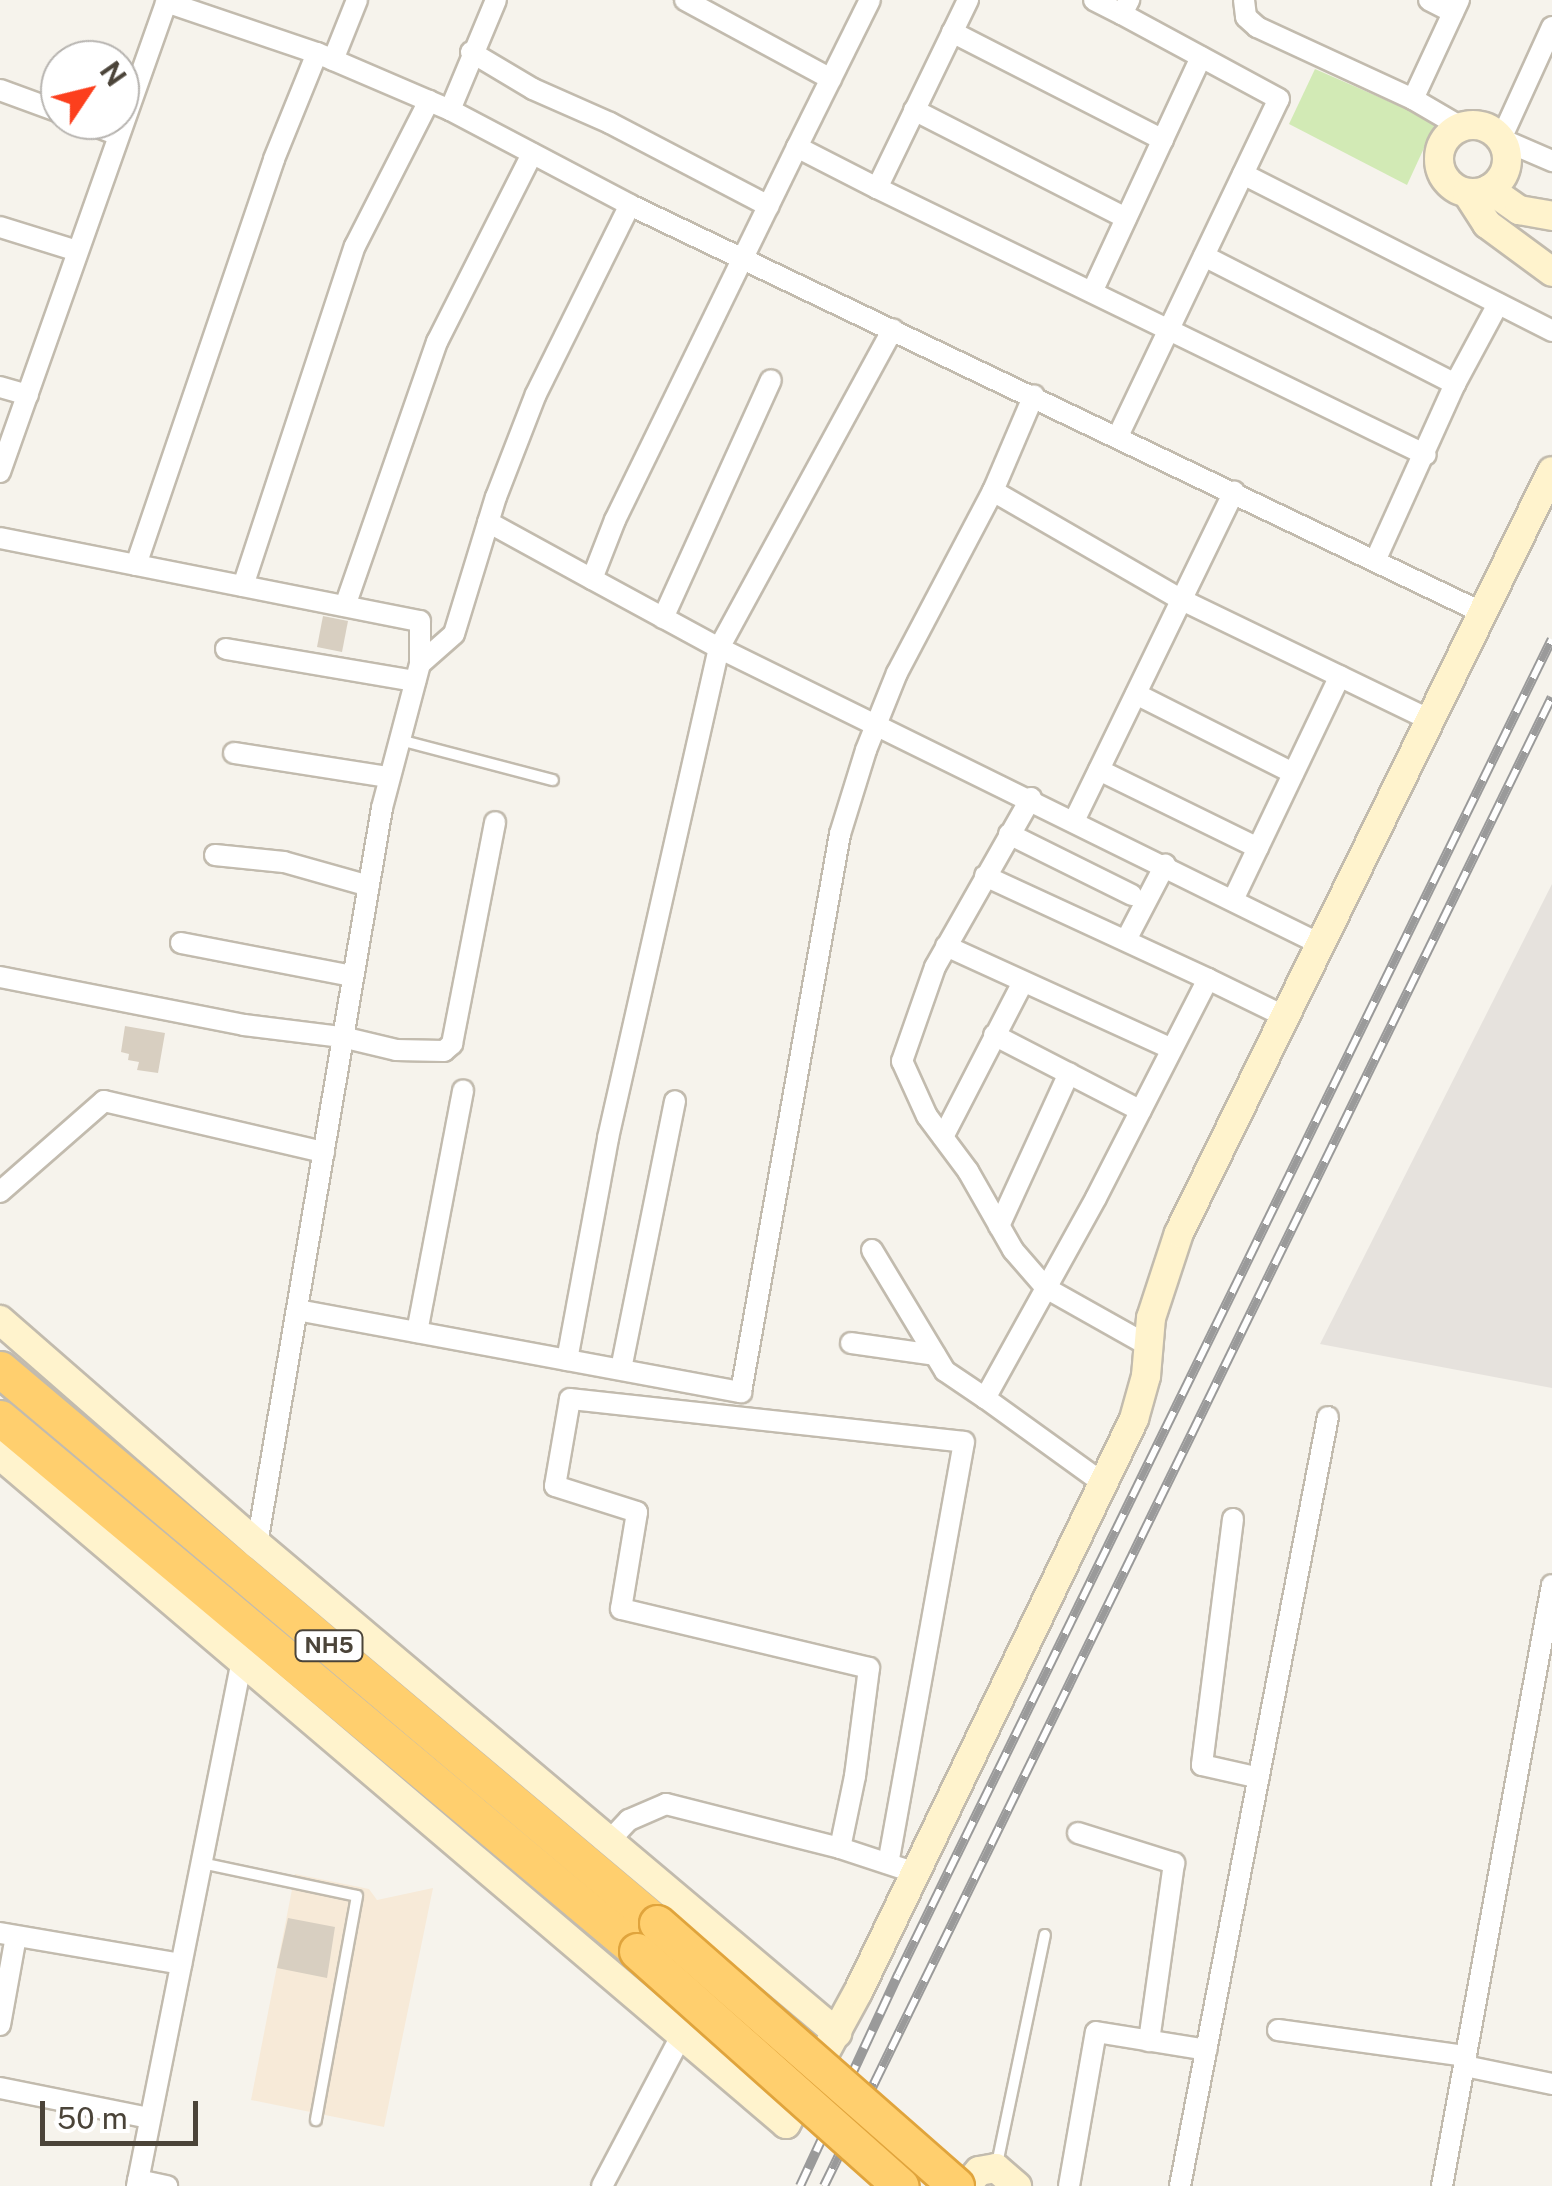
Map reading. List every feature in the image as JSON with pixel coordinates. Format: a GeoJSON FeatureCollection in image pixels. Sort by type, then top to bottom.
{"type":"FeatureCollection","features":[{"type":"Feature","properties":{"kind":"highway","name":"NH5"},"geometry":{"type":"LineString","coordinates":[[0,1370],[658,1923],[956,2186]]}},
{"type":"Feature","properties":{"kind":"highway","name":"NH5"},"geometry":{"type":"LineString","coordinates":[[0,1418],[637,1951],[900,2186]]}},
{"type":"Feature","properties":{"kind":"street"},"geometry":{"type":"LineString","coordinates":[[136,565],[274,159],[358,0]]}},
{"type":"Feature","properties":{"kind":"street"},"geometry":{"type":"LineString","coordinates":[[450,110],[471,52],[496,0]]}},
{"type":"Feature","properties":{"kind":"street"},"geometry":{"type":"LineString","coordinates":[[685,0],[717,7],[831,79]]}},
{"type":"Feature","properties":{"kind":"street"},"geometry":{"type":"LineString","coordinates":[[592,579],[616,520],[870,0]]}},
{"type":"Feature","properties":{"kind":"street"},"geometry":{"type":"LineString","coordinates":[[877,188],[968,0]]}},
{"type":"Feature","properties":{"kind":"street"},"geometry":{"type":"LineString","coordinates":[[1094,0],[1126,7],[1201,57],[1279,99],[1118,436]]}},
{"type":"Feature","properties":{"kind":"street"},"geometry":{"type":"LineString","coordinates":[[1244,0],[1246,17],[1256,27],[1414,99],[1461,127],[1483,126],[1501,139],[1552,161]]}},
{"type":"Feature","properties":{"kind":"street"},"geometry":{"type":"LineString","coordinates":[[1414,99],[1456,6],[1429,0]]}},
{"type":"Feature","properties":{"kind":"street"},"geometry":{"type":"LineString","coordinates":[[140,70],[163,1],[325,57],[450,110],[630,205],[1483,613]]}},
{"type":"Feature","properties":{"kind":"street"},"geometry":{"type":"LineString","coordinates":[[1478,191],[1505,173],[1506,150],[1501,139],[1552,27]]}},
{"type":"Feature","properties":{"kind":"street"},"geometry":{"type":"LineString","coordinates":[[952,32],[1162,140]]}},
{"type":"Feature","properties":{"kind":"street"},"geometry":{"type":"LineString","coordinates":[[471,52],[533,89],[610,123],[769,206]]}},
{"type":"Feature","properties":{"kind":"street"},"geometry":{"type":"LineString","coordinates":[[1092,292],[1201,57]]}},
{"type":"Feature","properties":{"kind":"street"},"geometry":{"type":"LineString","coordinates":[[0,90],[40,105]]}},
{"type":"Feature","properties":{"kind":"street"},"geometry":{"type":"LineString","coordinates":[[243,586],[356,246],[429,101]]}},
{"type":"Feature","properties":{"kind":"street"},"geometry":{"type":"LineString","coordinates":[[914,110],[1126,218]]}},
{"type":"Feature","properties":{"kind":"street"},"geometry":{"type":"LineString","coordinates":[[1461,127],[1444,140],[1439,161],[1447,182],[1478,191],[1518,210],[1552,216]]}},
{"type":"Feature","properties":{"kind":"street"},"geometry":{"type":"LineString","coordinates":[[0,472],[117,140]]}},
{"type":"Feature","properties":{"kind":"street"},"geometry":{"type":"LineString","coordinates":[[797,147],[1426,455]]}},
{"type":"Feature","properties":{"kind":"street"},"geometry":{"type":"LineString","coordinates":[[345,606],[437,342],[532,154]]}},
{"type":"Feature","properties":{"kind":"street"},"geometry":{"type":"LineString","coordinates":[[1244,174],[1552,331]]}},
{"type":"Feature","properties":{"kind":"street"},"geometry":{"type":"LineString","coordinates":[[1478,191],[1487,224],[1552,272]]}},
{"type":"Feature","properties":{"kind":"street"},"geometry":{"type":"LineString","coordinates":[[226,649],[417,672],[447,644],[460,618],[488,522],[536,394],[630,205]]}},
{"type":"Feature","properties":{"kind":"street"},"geometry":{"type":"LineString","coordinates":[[0,227],[77,251]]}},
{"type":"Feature","properties":{"kind":"street"},"geometry":{"type":"LineString","coordinates":[[1204,256],[1455,384]]}},
{"type":"Feature","properties":{"kind":"street"},"geometry":{"type":"LineString","coordinates":[[1376,561],[1455,384],[1498,304]]}},
{"type":"Feature","properties":{"kind":"street"},"geometry":{"type":"LineString","coordinates":[[567,1360],[608,1138],[718,648],[892,329]]}},
{"type":"Feature","properties":{"kind":"street"},"geometry":{"type":"LineString","coordinates":[[663,618],[771,380]]}},
{"type":"Feature","properties":{"kind":"street"},"geometry":{"type":"LineString","coordinates":[[0,386],[28,395]]}},
{"type":"Feature","properties":{"kind":"street"},"geometry":{"type":"LineString","coordinates":[[297,1310],[741,1392],[840,834],[897,672],[993,491],[1034,395]]}},
{"type":"Feature","properties":{"kind":"street"},"geometry":{"type":"LineString","coordinates":[[0,1455],[786,2124],[916,1873],[1134,1419],[1146,1376],[1152,1318],[1179,1233],[1552,471]]}},
{"type":"Feature","properties":{"kind":"street"},"geometry":{"type":"LineString","coordinates":[[993,491],[1182,600],[1430,720]]}},
{"type":"Feature","properties":{"kind":"street"},"geometry":{"type":"LineString","coordinates":[[1075,819],[1234,492]]}},
{"type":"Feature","properties":{"kind":"street"},"geometry":{"type":"LineString","coordinates":[[488,522],[718,648],[1075,819],[1320,944]]}},
{"type":"Feature","properties":{"kind":"street"},"geometry":{"type":"LineString","coordinates":[[0,538],[420,620],[460,618]]}},
{"type":"Feature","properties":{"kind":"street"},"geometry":{"type":"LineString","coordinates":[[257,1544],[388,777],[417,672],[420,620]]}},
{"type":"Feature","properties":{"kind":"street"},"geometry":{"type":"LineString","coordinates":[[1233,900],[1340,676]]}},
{"type":"Feature","properties":{"kind":"street"},"geometry":{"type":"LineString","coordinates":[[1136,694],[1293,773]]}},
{"type":"Feature","properties":{"kind":"street"},"geometry":{"type":"LineString","coordinates":[[234,753],[388,777]]}},
{"type":"Feature","properties":{"kind":"street"},"geometry":{"type":"LineString","coordinates":[[1098,770],[1258,848]]}},
{"type":"Feature","properties":{"kind":"street"},"geometry":{"type":"LineString","coordinates":[[1031,798],[946,946],[916,1014],[902,1061],[926,1116],[1046,1288],[1149,1346]]}},
{"type":"Feature","properties":{"kind":"street"},"geometry":{"type":"LineString","coordinates":[[0,977],[244,1025],[435,1053],[452,1044],[495,822]]}},
{"type":"Feature","properties":{"kind":"street"},"geometry":{"type":"LineString","coordinates":[[1010,834],[1132,895]]}},
{"type":"Feature","properties":{"kind":"street"},"geometry":{"type":"LineString","coordinates":[[215,855],[284,862],[369,886]]}},
{"type":"Feature","properties":{"kind":"street"},"geometry":{"type":"LineString","coordinates":[[1126,940],[1165,865]]}},
{"type":"Feature","properties":{"kind":"street"},"geometry":{"type":"LineString","coordinates":[[985,876],[1284,1016]]}},
{"type":"Feature","properties":{"kind":"street"},"geometry":{"type":"LineString","coordinates":[[181,942],[353,976]]}},
{"type":"Feature","properties":{"kind":"street"},"geometry":{"type":"LineString","coordinates":[[946,946],[1172,1050]]}},
{"type":"Feature","properties":{"kind":"street"},"geometry":{"type":"LineString","coordinates":[[985,1398],[1208,980]]}},
{"type":"Feature","properties":{"kind":"street"},"geometry":{"type":"LineString","coordinates":[[943,1137],[1022,982]]}},
{"type":"Feature","properties":{"kind":"street"},"geometry":{"type":"LineString","coordinates":[[994,1035],[1141,1110]]}},
{"type":"Feature","properties":{"kind":"street"},"geometry":{"type":"LineString","coordinates":[[1000,1226],[1069,1073]]}},
{"type":"Feature","properties":{"kind":"street"},"geometry":{"type":"LineString","coordinates":[[418,1332],[463,1090]]}},
{"type":"Feature","properties":{"kind":"street"},"geometry":{"type":"LineString","coordinates":[[0,1192],[104,1101],[324,1152]]}},
{"type":"Feature","properties":{"kind":"street"},"geometry":{"type":"LineString","coordinates":[[621,1370],[676,1101]]}},
{"type":"Feature","properties":{"kind":"street"},"geometry":{"type":"LineString","coordinates":[[872,1250],[945,1371],[1103,1483]]}},
{"type":"Feature","properties":{"kind":"street"},"geometry":{"type":"LineString","coordinates":[[0,1320],[257,1544],[837,2032]]}},
{"type":"Feature","properties":{"kind":"street"},"geometry":{"type":"LineString","coordinates":[[851,1343],[935,1355]]}},
{"type":"Feature","properties":{"kind":"street"},"geometry":{"type":"LineString","coordinates":[[840,1848],[855,1776],[869,1668],[622,1609],[637,1512],[555,1486],[570,1399],[964,1442],[888,1863]]}},
{"type":"Feature","properties":{"kind":"street"},"geometry":{"type":"LineString","coordinates":[[1180,2186],[1328,1418]]}},
{"type":"Feature","properties":{"kind":"street"},"geometry":{"type":"LineString","coordinates":[[1233,1519],[1202,1766],[1259,1778]]}},
{"type":"Feature","properties":{"kind":"street"},"geometry":{"type":"LineString","coordinates":[[1442,2186],[1552,1585]]}},
{"type":"Feature","properties":{"kind":"street"},"geometry":{"type":"LineString","coordinates":[[167,2186],[138,2183],[242,1660]]}},
{"type":"Feature","properties":{"kind":"street"},"geometry":{"type":"LineString","coordinates":[[610,1839],[629,1820],[666,1804],[840,1848],[916,1873]]}},
{"type":"Feature","properties":{"kind":"street"},"geometry":{"type":"LineString","coordinates":[[1078,1833],[1174,1863],[1149,2040]]}},
{"type":"Feature","properties":{"kind":"street"},"geometry":{"type":"LineString","coordinates":[[0,2025],[8,1934],[181,1964]]}},
{"type":"Feature","properties":{"kind":"street"},"geometry":{"type":"LineString","coordinates":[[1278,2030],[1465,2061],[1552,2084]]}},
{"type":"Feature","properties":{"kind":"street"},"geometry":{"type":"LineString","coordinates":[[1069,2186],[1096,2032],[1207,2050]]}},
{"type":"Feature","properties":{"kind":"street"},"geometry":{"type":"LineString","coordinates":[[602,2186],[681,2036]]}},
{"type":"Feature","properties":{"kind":"street"},"geometry":{"type":"LineString","coordinates":[[0,2088],[149,2118]]}},
{"type":"Feature","properties":{"kind":"street"},"geometry":{"type":"LineString","coordinates":[[966,2186],[979,2172],[1006,2177]]}},
{"type":"Feature","properties":{"kind":"lane"},"geometry":{"type":"LineString","coordinates":[[398,740],[553,780]]}},
{"type":"Feature","properties":{"kind":"lane"},"geometry":{"type":"LineString","coordinates":[[201,1863],[357,1896],[316,2120]]}},
{"type":"Feature","properties":{"kind":"lane"},"geometry":{"type":"LineString","coordinates":[[1006,2177],[1046,1935]]}},
{"type":"Feature","properties":{"kind":"shaded area"},"geometry":{"type":"Polygon","coordinates":[[[1552,884],[1552,1388],[1320,1344],[1552,884]]]}},
{"type":"Feature","properties":{"kind":"shaded area"},"geometry":{"type":"Polygon","coordinates":[[[295,1874],[369,1889],[377,1900],[433,1888],[384,2127],[251,2100],[295,1874]]]}},
{"type":"Feature","properties":{"kind":"green space"},"geometry":{"type":"Polygon","coordinates":[[[1315,69],[1436,122],[1407,185],[1289,124],[1315,69]]]}},
{"type":"Feature","properties":{"kind":"building"},"geometry":{"type":"Polygon","coordinates":[[[323,616],[348,621],[342,652],[317,647],[323,616]]]}},
{"type":"Feature","properties":{"kind":"building"},"geometry":{"type":"Polygon","coordinates":[[[125,1026],[165,1033],[158,1073],[137,1070],[139,1062],[128,1060],[129,1054],[121,1052],[125,1026]]]}},
{"type":"Feature","properties":{"kind":"building"},"geometry":{"type":"Polygon","coordinates":[[[288,1918],[335,1927],[327,1978],[277,1968],[288,1918]]]}},
{"type":"Feature","properties":{"kind":"railway"},"geometry":{"type":"LineString","coordinates":[[800,2186],[898,1975],[1552,639]]}},
{"type":"Feature","properties":{"kind":"railway"},"geometry":{"type":"LineString","coordinates":[[824,2186],[1552,697]]}}]}
